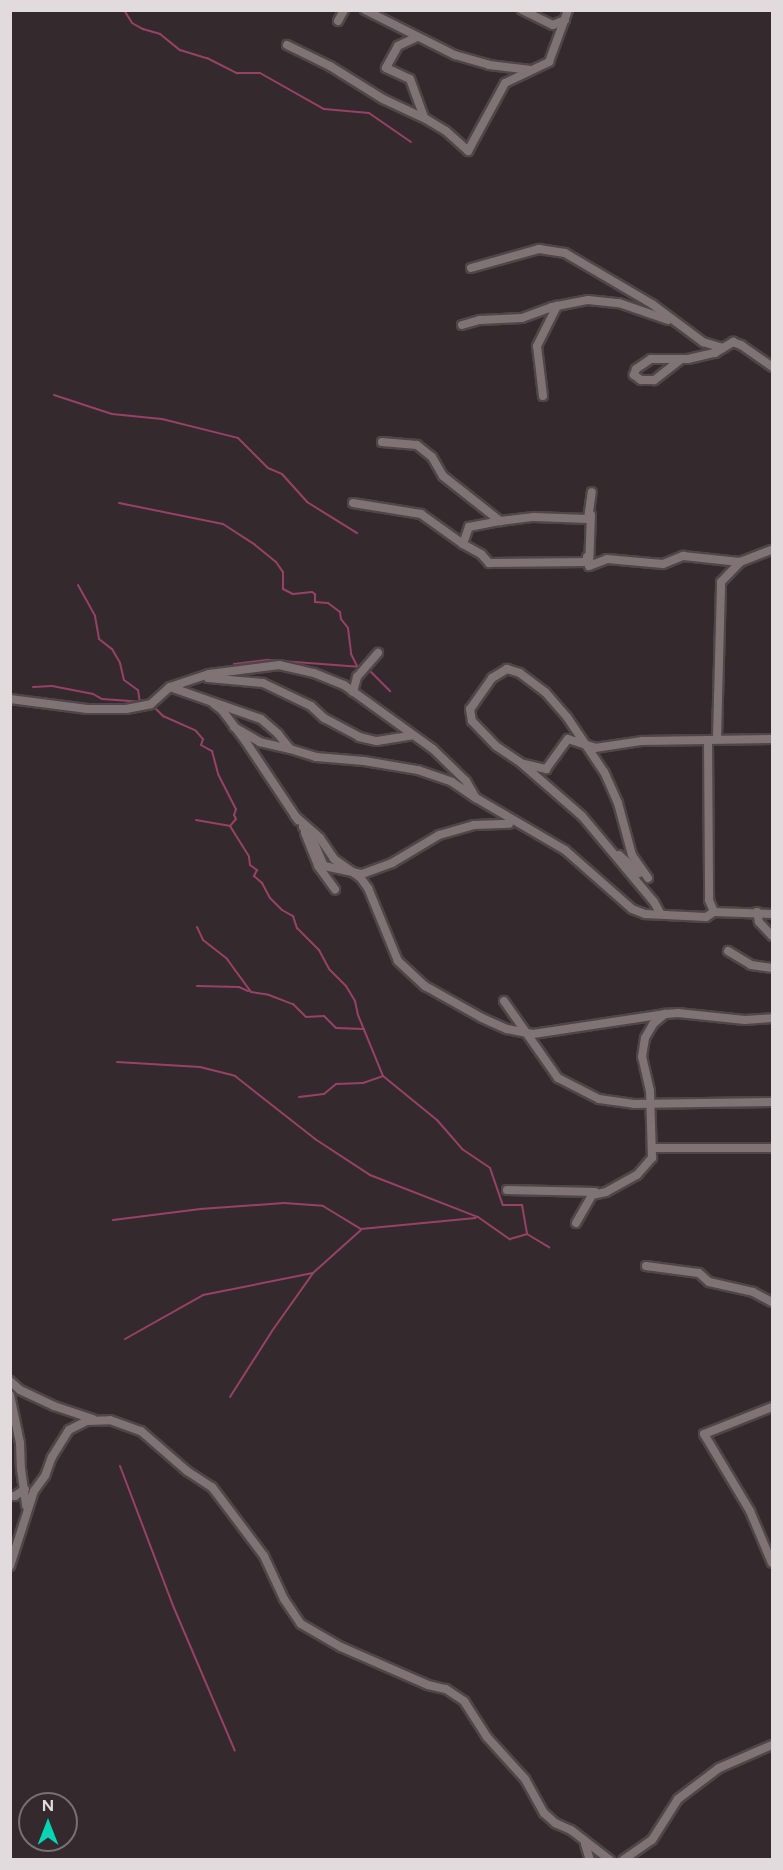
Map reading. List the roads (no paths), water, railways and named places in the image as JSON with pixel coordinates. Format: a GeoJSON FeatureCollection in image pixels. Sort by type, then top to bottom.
{"type":"FeatureCollection","features":[{"type":"Feature","properties":{"kind":"street"},"geometry":{"type":"LineString","coordinates":[[338,21],[344,10]]}},
{"type":"Feature","properties":{"kind":"street"},"geometry":{"type":"LineString","coordinates":[[365,10],[417,37],[474,61],[536,70]]}},
{"type":"Feature","properties":{"kind":"street"},"geometry":{"type":"LineString","coordinates":[[522,10],[553,25],[565,20]]}},
{"type":"Feature","properties":{"kind":"street"},"geometry":{"type":"LineString","coordinates":[[287,45],[330,66],[383,99],[424,117],[446,131],[468,151],[506,83],[549,62],[568,10]]}},
{"type":"Feature","properties":{"kind":"street"},"geometry":{"type":"LineString","coordinates":[[417,37],[398,46],[386,68],[410,79],[424,117]]}},
{"type":"Feature","properties":{"kind":"street"},"geometry":{"type":"LineString","coordinates":[[471,268],[539,249],[565,253],[652,304],[702,342],[723,348]]}},
{"type":"Feature","properties":{"kind":"street"},"geometry":{"type":"LineString","coordinates":[[462,324],[480,320],[522,318],[557,306],[605,300],[675,323]]}},
{"type":"Feature","properties":{"kind":"street"},"geometry":{"type":"LineString","coordinates":[[543,396],[537,346],[557,306]]}},
{"type":"Feature","properties":{"kind":"street"},"geometry":{"type":"LineString","coordinates":[[681,360],[654,380],[641,380],[634,375],[636,369],[651,359],[681,360],[715,353],[733,342],[746,346],[772,365]]}},
{"type":"Feature","properties":{"kind":"street"},"geometry":{"type":"LineString","coordinates":[[382,442],[417,446],[432,457],[443,476],[500,520]]}},
{"type":"Feature","properties":{"kind":"street"},"geometry":{"type":"LineString","coordinates":[[353,503],[421,514],[481,554],[489,563],[587,562],[588,519],[592,492],[589,566],[607,559],[663,564],[683,556],[740,562]]}},
{"type":"Feature","properties":{"kind":"street"},"geometry":{"type":"LineString","coordinates":[[463,544],[469,527],[500,520],[534,517],[588,519]]}},
{"type":"Feature","properties":{"kind":"street"},"geometry":{"type":"LineString","coordinates":[[717,738],[721,582],[740,562],[772,550]]}},
{"type":"Feature","properties":{"kind":"street"},"geometry":{"type":"LineString","coordinates":[[353,692],[357,677],[378,653]]}},
{"type":"Feature","properties":{"kind":"street"},"geometry":{"type":"LineString","coordinates":[[10,699],[87,709],[126,709],[152,705],[170,687],[197,676],[279,665],[314,673],[353,692],[433,749],[466,781],[476,798],[487,810],[509,824],[565,850]]}},
{"type":"Feature","properties":{"kind":"street"},"geometry":{"type":"LineString","coordinates":[[606,845],[648,878],[632,855],[622,815],[612,788],[595,756],[567,717],[545,692],[520,673],[507,669],[492,678],[470,709],[472,721],[485,736],[521,763],[582,816],[606,845],[654,902],[660,913]]}},
{"type":"Feature","properties":{"kind":"street"},"geometry":{"type":"LineString","coordinates":[[197,676],[263,683],[296,698],[324,718],[359,736],[377,741],[413,735]]}},
{"type":"Feature","properties":{"kind":"street"},"geometry":{"type":"LineString","coordinates":[[170,687],[261,719],[290,749]]}},
{"type":"Feature","properties":{"kind":"street"},"geometry":{"type":"LineString","coordinates":[[207,699],[222,710],[312,838],[324,866],[362,874],[392,862],[449,832],[474,825],[509,824]]}},
{"type":"Feature","properties":{"kind":"street"},"geometry":{"type":"LineString","coordinates":[[234,727],[260,742],[316,757],[364,761],[418,770],[453,782],[565,850],[632,909],[645,914],[706,917],[714,912],[772,914]]}},
{"type":"Feature","properties":{"kind":"street"},"geometry":{"type":"LineString","coordinates":[[521,763],[546,769],[568,739],[595,748],[642,741],[717,738],[772,739]]}},
{"type":"Feature","properties":{"kind":"street"},"geometry":{"type":"LineString","coordinates":[[708,740],[709,900],[714,912]]}},
{"type":"Feature","properties":{"kind":"street"},"geometry":{"type":"LineString","coordinates":[[295,816],[320,838],[334,859],[356,873],[368,888],[398,961],[425,986],[482,1018],[507,1029],[528,1034],[664,1014],[688,1013],[745,1020],[772,1018]]}},
{"type":"Feature","properties":{"kind":"street"},"geometry":{"type":"LineString","coordinates":[[303,826],[318,866],[335,889]]}},
{"type":"Feature","properties":{"kind":"street"},"geometry":{"type":"LineString","coordinates":[[757,912],[759,922],[772,936]]}},
{"type":"Feature","properties":{"kind":"street"},"geometry":{"type":"LineString","coordinates":[[728,951],[751,965],[772,968]]}},
{"type":"Feature","properties":{"kind":"street"},"geometry":{"type":"LineString","coordinates":[[504,1001],[558,1078],[599,1099],[651,1104],[772,1102]]}},
{"type":"Feature","properties":{"kind":"street"},"geometry":{"type":"LineString","coordinates":[[576,1223],[588,1199],[637,1175],[652,1158],[649,1081],[643,1066],[645,1038],[649,1029],[664,1014]]}},
{"type":"Feature","properties":{"kind":"street"},"geometry":{"type":"LineString","coordinates":[[653,1148],[772,1148]]}},
{"type":"Feature","properties":{"kind":"street"},"geometry":{"type":"LineString","coordinates":[[507,1190],[603,1192]]}},
{"type":"Feature","properties":{"kind":"street"},"geometry":{"type":"LineString","coordinates":[[646,1266],[699,1274],[709,1282],[753,1292],[772,1302]]}},
{"type":"Feature","properties":{"kind":"street"},"geometry":{"type":"LineString","coordinates":[[10,1381],[20,1390],[54,1406],[98,1421]]}},
{"type":"Feature","properties":{"kind":"street"},"geometry":{"type":"LineString","coordinates":[[10,1395],[20,1443],[27,1510]]}},
{"type":"Feature","properties":{"kind":"street"},"geometry":{"type":"LineString","coordinates":[[772,1407],[704,1434],[750,1511],[772,1563]]}},
{"type":"Feature","properties":{"kind":"street"},"geometry":{"type":"LineString","coordinates":[[10,1566],[34,1491],[45,1476],[52,1457],[69,1430],[87,1421],[110,1420],[141,1431],[187,1471],[212,1487],[264,1556],[284,1599],[301,1624],[341,1647],[428,1684],[446,1689],[464,1701],[487,1737],[525,1779],[544,1813],[555,1823],[571,1830],[610,1860]]}},
{"type":"Feature","properties":{"kind":"street"},"geometry":{"type":"LineString","coordinates":[[10,1496],[15,1496],[25,1489]]}},
{"type":"Feature","properties":{"kind":"street"},"geometry":{"type":"LineString","coordinates":[[623,1860],[652,1840],[678,1799],[719,1768],[772,1745]]}},
{"type":"Feature","properties":{"kind":"street"},"geometry":{"type":"LineString","coordinates":[[582,1840],[590,1860]]}},
{"type":"Feature","properties":{"kind":"waterway"},"geometry":{"type":"LineString","coordinates":[[124,10],[132,23],[160,34],[180,50],[207,58],[237,73],[260,73],[324,109],[369,113],[411,142]]}},
{"type":"Feature","properties":{"kind":"waterway"},"geometry":{"type":"LineString","coordinates":[[54,395],[112,414],[162,419],[238,438],[268,468],[282,474],[307,502],[357,533]]}},
{"type":"Feature","properties":{"kind":"waterway"},"geometry":{"type":"LineString","coordinates":[[119,503],[223,524],[255,545],[276,562],[283,572],[283,589],[293,594],[312,592],[315,594],[315,602],[328,603],[340,612],[341,619],[348,628],[351,654],[357,666]]}},
{"type":"Feature","properties":{"kind":"waterway"},"geometry":{"type":"LineString","coordinates":[[78,585],[95,616],[99,639],[112,649],[120,663],[124,680],[138,690],[140,702]]}},
{"type":"Feature","properties":{"kind":"waterway"},"geometry":{"type":"LineString","coordinates":[[234,664],[268,660],[362,667]]}},
{"type":"Feature","properties":{"kind":"waterway"},"geometry":{"type":"LineString","coordinates":[[369,670],[390,691]]}},
{"type":"Feature","properties":{"kind":"waterway"},"geometry":{"type":"LineString","coordinates":[[33,687],[52,686],[93,694],[102,699],[141,702]]}},
{"type":"Feature","properties":{"kind":"waterway"},"geometry":{"type":"LineString","coordinates":[[152,705],[163,716],[196,731],[203,739],[201,745],[212,751],[218,774],[236,809],[234,815],[236,819],[230,826]]}},
{"type":"Feature","properties":{"kind":"waterway"},"geometry":{"type":"LineString","coordinates":[[196,820],[230,826],[249,857],[250,865],[257,870],[254,876],[262,883],[270,898],[282,910],[293,916],[297,928],[319,950],[329,969],[346,986],[355,1001],[358,1015],[383,1076]]}},
{"type":"Feature","properties":{"kind":"waterway"},"geometry":{"type":"LineString","coordinates":[[197,927],[203,940],[227,959],[251,992],[269,995],[293,1004],[306,1017],[324,1016],[336,1028],[364,1029]]}},
{"type":"Feature","properties":{"kind":"waterway"},"geometry":{"type":"LineString","coordinates":[[197,986],[239,987],[248,991]]}},
{"type":"Feature","properties":{"kind":"waterway"},"geometry":{"type":"LineString","coordinates":[[117,1062],[200,1067],[235,1076],[315,1139],[370,1175],[478,1217],[510,1239],[527,1234],[549,1247]]}},
{"type":"Feature","properties":{"kind":"waterway"},"geometry":{"type":"LineString","coordinates":[[299,1097],[324,1094],[336,1084],[363,1083],[383,1076],[437,1120],[462,1149],[490,1168],[503,1205],[522,1205],[527,1234]]}},
{"type":"Feature","properties":{"kind":"waterway"},"geometry":{"type":"LineString","coordinates":[[113,1220],[200,1209],[284,1203],[323,1206],[361,1229],[475,1218]]}},
{"type":"Feature","properties":{"kind":"waterway"},"geometry":{"type":"LineString","coordinates":[[125,1339],[203,1295],[313,1273],[361,1230]]}},
{"type":"Feature","properties":{"kind":"waterway"},"geometry":{"type":"LineString","coordinates":[[230,1397],[272,1331],[313,1273]]}},
{"type":"Feature","properties":{"kind":"waterway"},"geometry":{"type":"LineString","coordinates":[[120,1466],[174,1608],[235,1751]]}}]}
